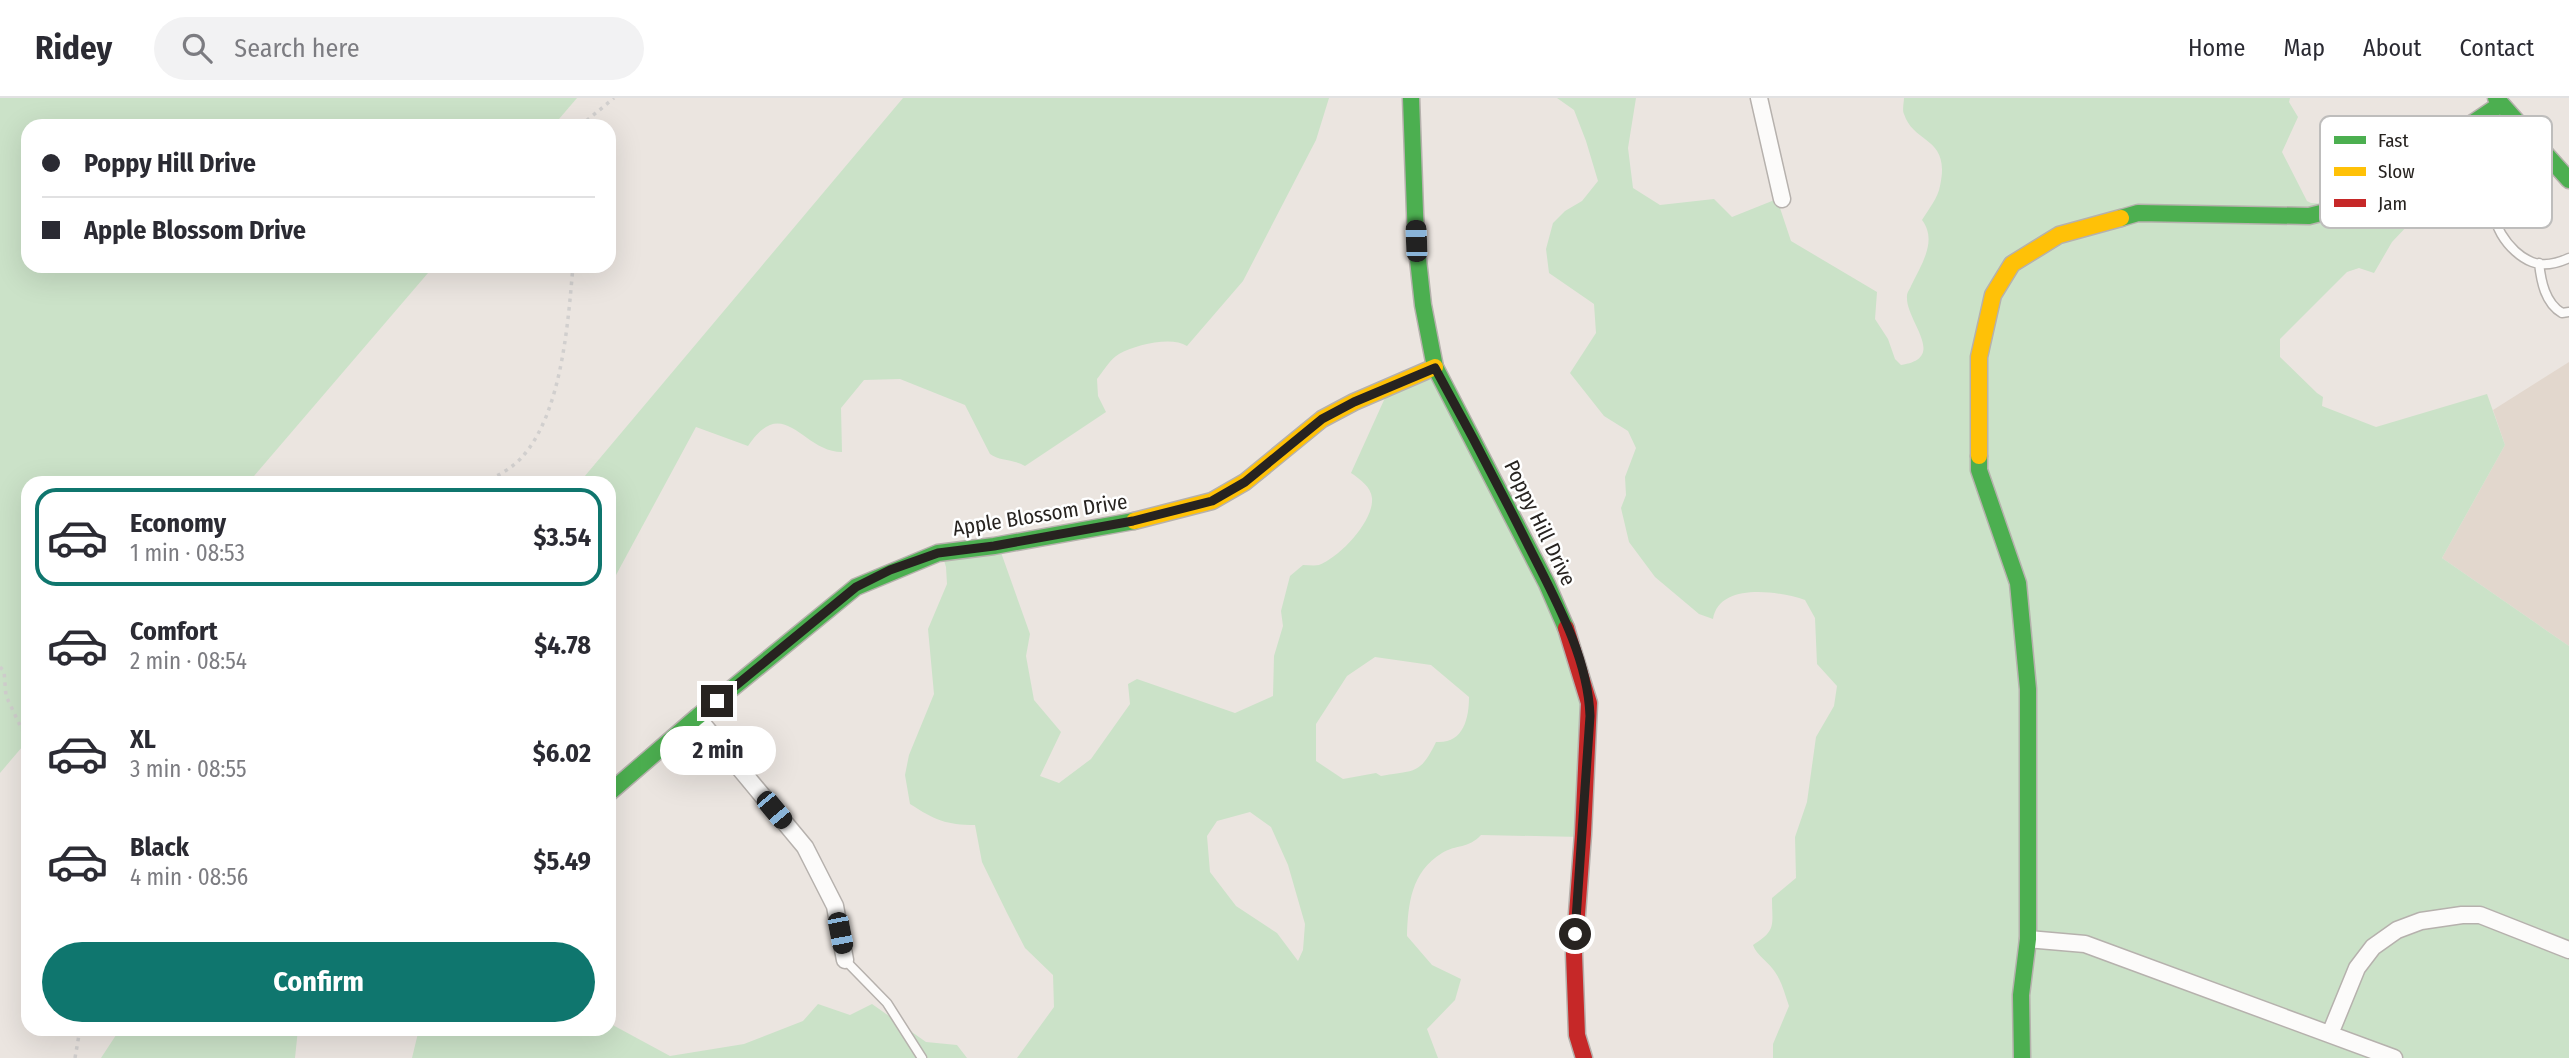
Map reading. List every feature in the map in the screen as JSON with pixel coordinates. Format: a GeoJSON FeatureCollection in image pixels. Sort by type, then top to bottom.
{"type":"FeatureCollection","features":[{"type":"Feature","properties":{"kind":"street","name":"Poppy Hill Drive"},"geometry":{"type":"LineString","coordinates":[[1411,98],[1416,241],[1423,305],[1435,368],[1547,584],[1572,640],[1585,682],[1590,716],[1574,954],[1577,1035],[1584,1058]]}},
{"type":"Feature","properties":{"kind":"street"},"geometry":{"type":"LineString","coordinates":[[1759,98],[1782,199]]}},
{"type":"Feature","properties":{"kind":"street"},"geometry":{"type":"LineString","coordinates":[[2478,116],[2499,101],[2512,116]]}},
{"type":"Feature","properties":{"kind":"street"},"geometry":{"type":"LineString","coordinates":[[2552,162],[2569,180]]}},
{"type":"Feature","properties":{"kind":"street"},"geometry":{"type":"LineString","coordinates":[[2022,1058],[2021,995],[2028,939],[2028,689],[2018,583],[1979,470],[1979,357],[1993,296],[2012,264],[2059,235],[2138,213],[2309,216],[2320,213]]}},
{"type":"Feature","properties":{"kind":"street","name":"Apple Blossom Drive"},"geometry":{"type":"LineString","coordinates":[[616,787],[856,587],[938,553],[994,546],[1133,521],[1212,501],[1245,482],[1322,419],[1354,402],[1435,368]]}},
{"type":"Feature","properties":{"kind":"street"},"geometry":{"type":"LineString","coordinates":[[697,717],[805,847],[835,906],[845,960]]}},
{"type":"Feature","properties":{"kind":"street"},"geometry":{"type":"LineString","coordinates":[[2330,1034],[2357,968],[2373,947],[2397,930],[2421,921],[2480,915],[2569,950]]}},
{"type":"Feature","properties":{"kind":"street"},"geometry":{"type":"LineString","coordinates":[[2028,939],[2085,944],[2394,1058]]}},
{"type":"Feature","properties":{"kind":"lane"},"geometry":{"type":"LineString","coordinates":[[2499,228],[2511,246],[2527,259],[2555,264],[2569,258]]}},
{"type":"Feature","properties":{"kind":"lane"},"geometry":{"type":"LineString","coordinates":[[2539,263],[2542,287],[2556,310],[2561,313],[2569,312]]}},
{"type":"Feature","properties":{"kind":"lane"},"geometry":{"type":"LineString","coordinates":[[845,960],[887,1003],[922,1058]]}},
{"type":"Feature","properties":{"kind":"path"},"geometry":{"type":"LineString","coordinates":[[588,119],[614,98]]}},
{"type":"Feature","properties":{"kind":"path"},"geometry":{"type":"LineString","coordinates":[[496,476],[522,457],[536,435],[552,400],[565,350],[572,273]]}},
{"type":"Feature","properties":{"kind":"path"},"geometry":{"type":"LineString","coordinates":[[0,667],[4,671],[6,696],[21,727]]}},
{"type":"Feature","properties":{"kind":"path"},"geometry":{"type":"LineString","coordinates":[[75,1058],[79,1036]]}},
{"type":"Feature","properties":{"kind":"shaded area"},"geometry":{"type":"Polygon","coordinates":[[[2569,362],[2569,646],[2442,558],[2505,445],[2493,410],[2569,362]]]}},
{"type":"Feature","properties":{"kind":"green space"},"geometry":{"type":"Polygon","coordinates":[[[0,98],[577,98],[559,119],[21,119],[21,273],[428,273],[254,476],[21,476],[21,748],[0,773],[0,98]]]}},
{"type":"Feature","properties":{"kind":"green space"},"geometry":{"type":"Polygon","coordinates":[[[903,98],[1329,98],[1316,140],[1243,281],[1187,346],[1172,342],[1153,343],[1126,351],[1113,359],[1097,379],[1098,396],[1106,412],[1025,466],[990,454],[965,405],[900,379],[864,380],[841,408],[842,452],[828,450],[783,424],[772,424],[761,431],[748,446],[696,427],[616,575],[616,476],[585,476],[903,98]]]}},
{"type":"Feature","properties":{"kind":"green space"},"geometry":{"type":"Polygon","coordinates":[[[1557,98],[1636,98],[1628,148],[1633,188],[1660,205],[1714,199],[1732,217],[1777,199],[1791,241],[1877,292],[1875,319],[1888,339],[1895,359],[1901,365],[1915,361],[1922,355],[1921,337],[1908,306],[1907,295],[1926,253],[1928,236],[1922,220],[1937,195],[1942,170],[1936,149],[1909,124],[1903,112],[1904,98],[2290,98],[2289,102],[2298,117],[2282,152],[2307,201],[2320,204],[2320,228],[2405,228],[2392,242],[2374,273],[2359,268],[2347,272],[2280,339],[2280,357],[2323,397],[2322,406],[2376,427],[2487,394],[2505,445],[2442,558],[2569,646],[2569,1058],[1773,1058],[1773,1044],[1789,1006],[1777,976],[1753,945],[1770,931],[1772,898],[1796,878],[1795,837],[1807,802],[1816,737],[1834,706],[1837,686],[1817,664],[1815,618],[1805,600],[1766,592],[1738,594],[1726,599],[1718,607],[1713,619],[1699,614],[1655,577],[1629,542],[1621,508],[1626,495],[1625,477],[1636,448],[1628,431],[1604,416],[1570,373],[1596,333],[1594,304],[1549,273],[1546,249],[1553,223],[1565,211],[1582,201],[1598,181],[1574,110],[1557,98]]]}},
{"type":"Feature","properties":{"kind":"green space"},"geometry":{"type":"Polygon","coordinates":[[[1433,379],[1568,646],[1585,723],[1581,837],[1481,835],[1472,842],[1442,853],[1424,869],[1410,901],[1407,936],[1432,965],[1461,979],[1455,1000],[1427,1029],[1438,1058],[1017,1058],[1054,1007],[1053,975],[1025,948],[982,862],[975,825],[941,820],[910,804],[905,775],[909,755],[934,694],[928,629],[947,584],[941,551],[998,544],[1030,634],[1026,656],[1034,700],[1061,732],[1040,776],[1059,783],[1091,759],[1130,704],[1128,684],[1137,679],[1235,713],[1273,696],[1274,656],[1283,626],[1281,611],[1290,576],[1303,565],[1319,565],[1327,561],[1346,546],[1368,517],[1372,498],[1370,490],[1351,473],[1389,389],[1433,379]],[[1375,657],[1347,676],[1316,724],[1316,761],[1343,779],[1376,773],[1381,776],[1421,766],[1436,742],[1445,742],[1458,734],[1468,714],[1469,697],[1431,665],[1375,657]],[[1250,812],[1217,821],[1207,836],[1210,872],[1236,906],[1277,933],[1298,961],[1303,950],[1305,924],[1288,865],[1271,827],[1250,812]]]}},
{"type":"Feature","properties":{"kind":"green space"},"geometry":{"type":"Polygon","coordinates":[[[818,1004],[850,1015],[872,1004],[926,1042],[957,1045],[967,1058],[412,1058],[417,1036],[616,1036],[616,1027],[670,1056],[744,1044],[803,1021],[818,1004]]]}},
{"type":"Feature","properties":{"kind":"green space"},"geometry":{"type":"Polygon","coordinates":[[[115,1036],[297,1036],[295,1058],[101,1058],[115,1036]]]}},
{"type":"Feature","properties":{"kind":"traffic: fast"},"geometry":{"type":"LineString","coordinates":[[1411,98],[1416,241],[1423,305],[1435,367],[1547,584],[1566,628]]}},
{"type":"Feature","properties":{"kind":"traffic: fast"},"geometry":{"type":"LineString","coordinates":[[2496,98],[2512,116]]}},
{"type":"Feature","properties":{"kind":"traffic: fast"},"geometry":{"type":"LineString","coordinates":[[2483,116],[2501,104]]}},
{"type":"Feature","properties":{"kind":"traffic: fast"},"geometry":{"type":"LineString","coordinates":[[2552,161],[2569,180]]}},
{"type":"Feature","properties":{"kind":"traffic: fast"},"geometry":{"type":"LineString","coordinates":[[2121,218],[2138,213],[2309,216],[2320,213]]}},
{"type":"Feature","properties":{"kind":"traffic: fast"},"geometry":{"type":"LineString","coordinates":[[1979,456],[1979,470],[2018,583],[2028,689],[2028,939],[2021,995],[2022,1058]]}},
{"type":"Feature","properties":{"kind":"traffic: fast"},"geometry":{"type":"LineString","coordinates":[[616,787],[856,587],[938,553],[994,546],[1134,521]]}},
{"type":"Feature","properties":{"kind":"traffic: slow"},"geometry":{"type":"LineString","coordinates":[[1979,456],[1979,357],[1993,295],[2012,264],[2059,235],[2121,218]]}},
{"type":"Feature","properties":{"kind":"traffic: slow"},"geometry":{"type":"LineString","coordinates":[[1134,521],[1212,501],[1245,482],[1322,419],[1435,367]]}},
{"type":"Feature","properties":{"kind":"traffic: jam"},"geometry":{"type":"LineString","coordinates":[[1566,628],[1589,703],[1574,954],[1577,1035],[1584,1058]]}},
{"type":"Feature","properties":{"kind":"route"},"geometry":{"type":"LineString","coordinates":[[717,701],[856,587],[890,570],[938,553],[994,546],[1133,521],[1212,501],[1245,482],[1322,419],[1354,402],[1435,368],[1468,427],[1547,584],[1572,640],[1585,682],[1590,716],[1575,934]]}}]}
